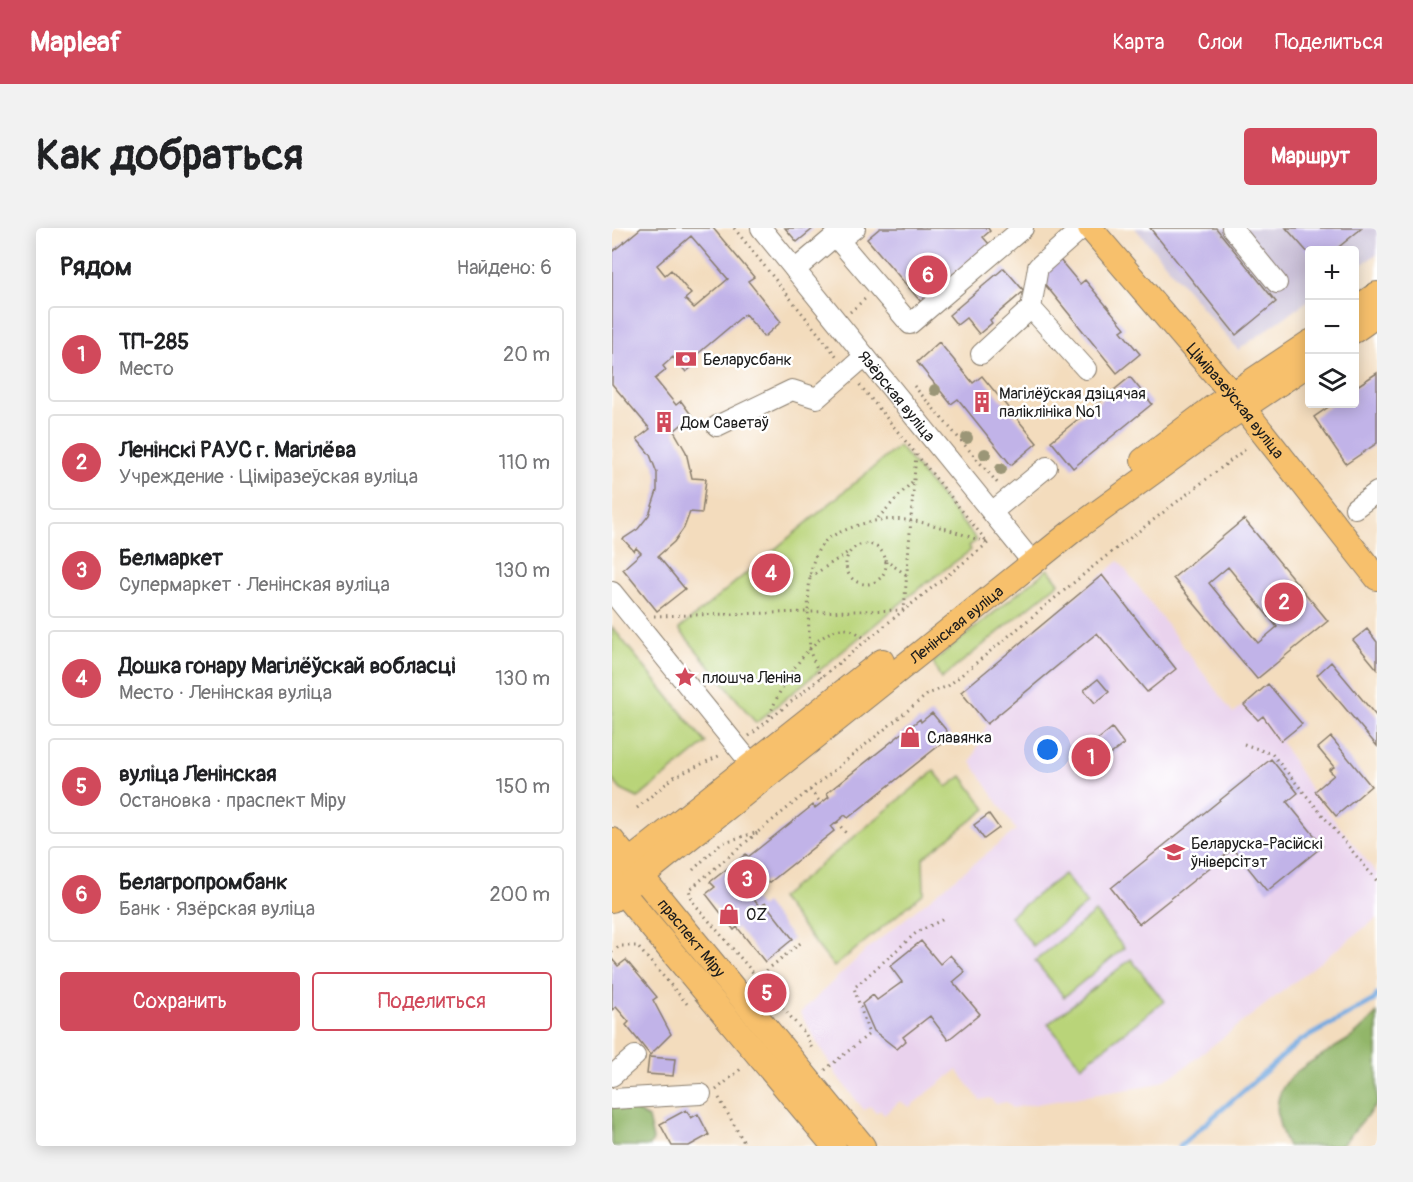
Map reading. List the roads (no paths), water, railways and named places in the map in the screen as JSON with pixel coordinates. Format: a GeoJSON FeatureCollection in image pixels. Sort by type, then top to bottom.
{"type":"FeatureCollection","features":[{"type":"Feature","properties":{"kind":"main road","name":"Ціміразеўская вуліца"},"geometry":{"type":"LineString","coordinates":[[1090,228],[1238,401],[1377,578]]}},
{"type":"Feature","properties":{"kind":"main road"},"geometry":{"type":"LineString","coordinates":[[1359,307],[1377,294]]}},
{"type":"Feature","properties":{"kind":"main road"},"geometry":{"type":"LineString","coordinates":[[1359,328],[1377,315]]}},
{"type":"Feature","properties":{"kind":"main road","name":"Ленінская вуліца"},"geometry":{"type":"LineString","coordinates":[[622,881],[751,763],[900,658],[1028,557],[1238,401],[1305,346]]}},
{"type":"Feature","properties":{"kind":"main road","name":"Ленінская вуліца"},"geometry":{"type":"LineString","coordinates":[[1238,401],[1305,366]]}},
{"type":"Feature","properties":{"kind":"main road","name":"праспект Міру"},"geometry":{"type":"LineString","coordinates":[[612,840],[622,881],[826,1119],[863,1146]]}},
{"type":"Feature","properties":{"kind":"main road","name":"праспект Міру"},"geometry":{"type":"LineString","coordinates":[[826,1119],[834,1146]]}},
{"type":"Feature","properties":{"kind":"street","name":"Язёрская вуліца"},"geometry":{"type":"LineString","coordinates":[[761,228],[1028,557]]}},
{"type":"Feature","properties":{"kind":"street"},"geometry":{"type":"LineString","coordinates":[[795,270],[835,236],[847,234],[855,228]]}},
{"type":"Feature","properties":{"kind":"street"},"geometry":{"type":"LineString","coordinates":[[835,236],[910,324],[1023,228]]}},
{"type":"Feature","properties":{"kind":"street"},"geometry":{"type":"LineString","coordinates":[[981,354],[1031,308],[1038,267],[1082,228]]}},
{"type":"Feature","properties":{"kind":"street"},"geometry":{"type":"LineString","coordinates":[[1232,228],[1277,283]]}},
{"type":"Feature","properties":{"kind":"street"},"geometry":{"type":"LineString","coordinates":[[1031,308],[1086,369]]}},
{"type":"Feature","properties":{"kind":"street"},"geometry":{"type":"LineString","coordinates":[[717,426],[792,390],[817,398],[865,356]]}},
{"type":"Feature","properties":{"kind":"street"},"geometry":{"type":"LineString","coordinates":[[992,512],[1047,467]]}},
{"type":"Feature","properties":{"kind":"street"},"geometry":{"type":"LineString","coordinates":[[1355,508],[1377,492]]}},
{"type":"Feature","properties":{"kind":"street"},"geometry":{"type":"LineString","coordinates":[[612,592],[751,763]]}},
{"type":"Feature","properties":{"kind":"street"},"geometry":{"type":"LineString","coordinates":[[612,1076],[635,1056]]}},
{"type":"Feature","properties":{"kind":"street"},"geometry":{"type":"LineString","coordinates":[[612,1099],[701,1094]]}},
{"type":"Feature","properties":{"kind":"waterway"},"geometry":{"type":"LineString","coordinates":[[1180,1146],[1300,1041],[1374,1000],[1377,995]]}},
{"type":"Feature","properties":{"kind":"place","name":"Белагропромбанк"},"geometry":{"type":"Point","coordinates":[928,275]}},
{"type":"Feature","properties":{"kind":"place","name":"Беларусбанк"},"geometry":{"type":"Point","coordinates":[686,359]}},
{"type":"Feature","properties":{"kind":"place","name":"Магілёўская дзіцячая паліклініка №1"},"geometry":{"type":"Point","coordinates":[982,402]}},
{"type":"Feature","properties":{"kind":"place","name":"Дом Саветаў"},"geometry":{"type":"Point","coordinates":[664,422]}},
{"type":"Feature","properties":{"kind":"place","name":"Дошка гонару Магілёўскай вобласці"},"geometry":{"type":"Point","coordinates":[771,573]}},
{"type":"Feature","properties":{"kind":"place","name":"Ленінскі РАУС г. Магілёва"},"geometry":{"type":"Point","coordinates":[1284,602]}},
{"type":"Feature","properties":{"kind":"place","name":"плошча Леніна"},"geometry":{"type":"Point","coordinates":[685,677]}},
{"type":"Feature","properties":{"kind":"place","name":"Славянка"},"geometry":{"type":"Point","coordinates":[910,737]}},
{"type":"Feature","properties":{"kind":"place","name":"ТП-285"},"geometry":{"type":"Point","coordinates":[1091,757]}},
{"type":"Feature","properties":{"kind":"place","name":"Беларуска-Расійскі ўніверсітэт"},"geometry":{"type":"Point","coordinates":[1174,852]}},
{"type":"Feature","properties":{"kind":"place","name":"Белмаркет"},"geometry":{"type":"Point","coordinates":[747,879]}},
{"type":"Feature","properties":{"kind":"place","name":"OZ"},"geometry":{"type":"Point","coordinates":[729,914]}},
{"type":"Feature","properties":{"kind":"place","name":"вуліца Ленінская"},"geometry":{"type":"Point","coordinates":[767,993]}}]}
